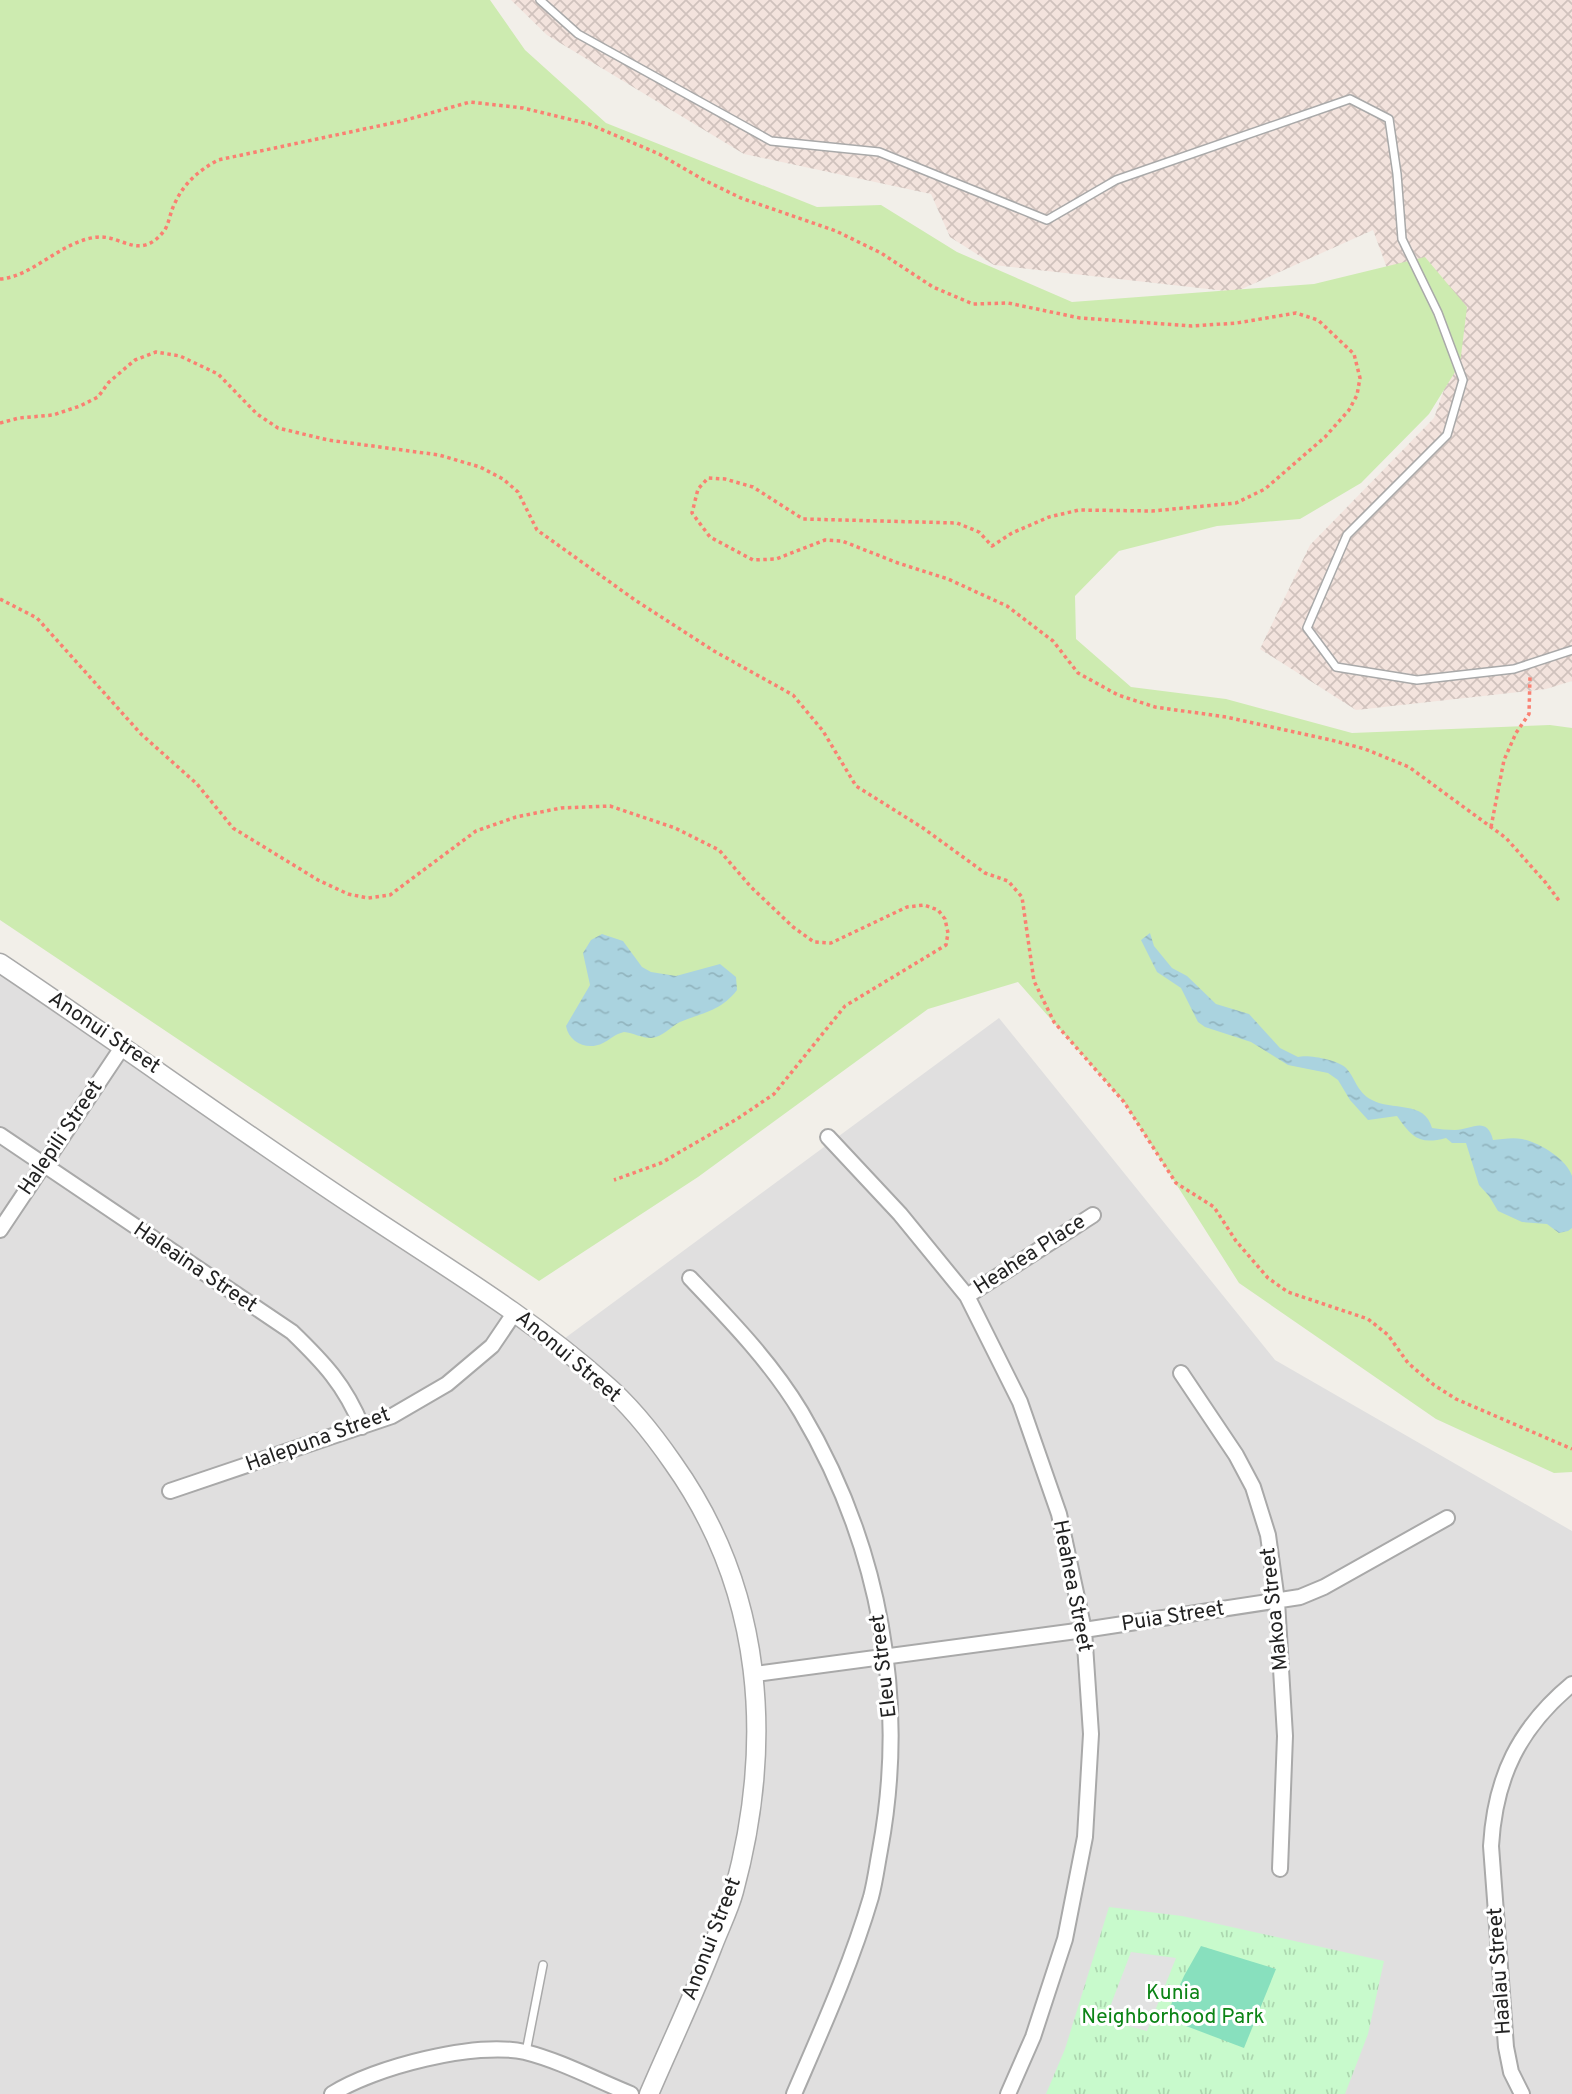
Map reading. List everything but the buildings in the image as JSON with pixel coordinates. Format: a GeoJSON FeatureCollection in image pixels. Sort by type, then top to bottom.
{"type":"FeatureCollection","features":[{"type":"Feature","properties":{"kind":"street","name":"Anonui Street"},"geometry":{"type":"LineString","coordinates":[[0,963],[304,1174],[515,1312],[607,1384],[652,1433],[690,1487],[721,1546],[742,1609],[755,1674],[758,1748],[750,1822],[733,1895],[649,2094]]}},
{"type":"Feature","properties":{"kind":"street","name":"Halepili Street"},"geometry":{"type":"LineString","coordinates":[[0,1230],[123,1046]]}},
{"type":"Feature","properties":{"kind":"street","name":"Haleaina Street"},"geometry":{"type":"LineString","coordinates":[[0,1135],[292,1332],[326,1365],[353,1404],[362,1427]]}},
{"type":"Feature","properties":{"kind":"street","name":"Heahea Street"},"geometry":{"type":"LineString","coordinates":[[828,1137],[900,1214],[967,1296],[1024,1415],[1059,1514],[1084,1630],[1091,1734],[1085,1837],[1065,1938],[1033,2037],[1008,2094]]}},
{"type":"Feature","properties":{"kind":"street","name":"Heahea Place"},"geometry":{"type":"LineString","coordinates":[[967,1296],[1093,1215]]}},
{"type":"Feature","properties":{"kind":"street","name":"Eleu Street"},"geometry":{"type":"LineString","coordinates":[[690,1278],[750,1341],[800,1412],[835,1478],[870,1571],[887,1656],[892,1736],[886,1816],[872,1894],[847,1970],[794,2094]]}},
{"type":"Feature","properties":{"kind":"street","name":"Halepuna Street"},"geometry":{"type":"LineString","coordinates":[[170,1491],[392,1416],[447,1384],[492,1346],[515,1312]]}},
{"type":"Feature","properties":{"kind":"street","name":"Makoa Street"},"geometry":{"type":"LineString","coordinates":[[1181,1373],[1236,1455],[1253,1487],[1268,1535],[1278,1601],[1285,1736],[1280,1868]]}},
{"type":"Feature","properties":{"kind":"street","name":"Puia Street"},"geometry":{"type":"LineString","coordinates":[[755,1674],[1084,1630],[1300,1597],[1324,1587],[1447,1518]]}},
{"type":"Feature","properties":{"kind":"street","name":"Haalau Street"},"geometry":{"type":"LineString","coordinates":[[1522,2094],[1511,2072],[1506,2047],[1491,1846],[1493,1815],[1500,1785],[1512,1756],[1528,1729],[1572,1684]]}},
{"type":"Feature","properties":{"kind":"street"},"geometry":{"type":"LineString","coordinates":[[332,2094],[351,2082],[441,2055],[505,2049],[526,2053],[631,2094]]}},
{"type":"Feature","properties":{"kind":"lane"},"geometry":{"type":"LineString","coordinates":[[540,0],[578,34],[771,141],[879,152],[1047,220],[1116,180],[1350,99],[1389,119],[1402,239],[1438,313],[1462,380],[1447,435],[1347,535],[1307,628],[1336,667],[1417,680],[1514,669],[1572,650]]}},
{"type":"Feature","properties":{"kind":"lane"},"geometry":{"type":"LineString","coordinates":[[526,2053],[543,1965]]}},
{"type":"Feature","properties":{"kind":"path"},"geometry":{"type":"LineString","coordinates":[[0,279],[23,272],[59,250],[100,237],[129,245],[147,244],[165,230],[183,188],[200,170],[218,160],[402,121],[470,102],[523,108],[589,124],[659,154],[741,198],[836,231],[881,253],[933,287],[973,304],[1008,303],[1080,318],[1192,326],[1237,323],[1296,313],[1318,320],[1354,354],[1360,378],[1357,396],[1349,410],[1325,437],[1286,473],[1265,489],[1236,503],[1152,511],[1079,510],[1049,517],[1012,533],[992,546],[979,532],[957,523],[803,519],[753,487],[725,479],[708,478],[698,489],[692,513],[710,537],[753,559],[776,559],[825,540],[842,541],[948,579],[1007,606],[1054,642],[1078,673],[1118,695],[1155,707],[1237,719],[1365,749],[1409,767],[1514,847],[1560,902]]}},
{"type":"Feature","properties":{"kind":"path"},"geometry":{"type":"LineString","coordinates":[[0,423],[19,418],[53,415],[80,406],[98,397],[110,382],[135,360],[156,352],[180,356],[218,374],[238,397],[278,428],[328,440],[439,455],[480,467],[503,479],[518,492],[537,530],[635,600],[714,651],[793,695],[823,731],[856,786],[923,828],[985,873],[1008,881],[1022,897],[1034,982],[1054,1022],[1124,1102],[1176,1183],[1214,1207],[1236,1241],[1268,1278],[1288,1292],[1368,1319],[1388,1335],[1408,1363],[1434,1385],[1456,1399],[1572,1449]]}},
{"type":"Feature","properties":{"kind":"path"},"geometry":{"type":"LineString","coordinates":[[0,600],[37,618],[141,734],[197,784],[233,828],[318,880],[348,894],[368,898],[390,895],[476,831],[516,817],[561,808],[610,806],[675,828],[719,850],[751,887],[814,943],[831,943],[907,907],[924,905],[938,910],[947,926],[946,945],[845,1006],[774,1094],[662,1163],[614,1180]]}},
{"type":"Feature","properties":{"kind":"path"},"geometry":{"type":"LineString","coordinates":[[1491,827],[1504,760],[1516,733],[1530,714],[1529,663]]}},
{"type":"Feature","properties":{"kind":"shaded area"},"geometry":{"type":"Polygon","coordinates":[[[511,0],[1572,0],[1572,681],[1546,689],[1356,710],[1260,649],[1310,545],[1434,418],[1447,381],[1391,279],[1373,230],[1235,292],[994,265],[950,237],[931,194],[744,154],[547,35],[511,0]]]}},
{"type":"Feature","properties":{"kind":"shaded area"},"geometry":{"type":"Polygon","coordinates":[[[0,968],[557,1344],[999,1018],[1275,1360],[1572,1531],[1572,2094],[0,2094],[0,968]]]}},
{"type":"Feature","properties":{"kind":"shaded area"},"geometry":{"type":"Polygon","coordinates":[[[1131,1952],[1176,1958],[1147,2031],[1105,2020],[1131,1952]]]}},
{"type":"Feature","properties":{"kind":"green space"},"geometry":{"type":"Polygon","coordinates":[[[0,0],[490,0],[525,50],[606,123],[817,207],[881,205],[957,252],[1072,302],[1314,284],[1425,257],[1467,307],[1460,364],[1429,414],[1361,483],[1300,519],[1217,526],[1119,551],[1075,596],[1076,639],[1131,687],[1226,699],[1352,733],[1550,725],[1572,728],[1572,1472],[1554,1473],[1436,1419],[1239,1283],[1124,1102],[1018,982],[928,1009],[698,1177],[539,1281],[0,920],[0,0]]]}},
{"type":"Feature","properties":{"kind":"green space","name":"Kunia Neighborhood Park"},"geometry":{"type":"Polygon","coordinates":[[[1109,1907],[1182,1916],[1384,1961],[1368,2034],[1345,2094],[1046,2094],[1065,2049],[1109,1907]]]}},
{"type":"Feature","properties":{"kind":"green space"},"geometry":{"type":"Polygon","coordinates":[[[1201,1946],[1276,1969],[1244,2048],[1165,2018],[1201,1946]]]}},
{"type":"Feature","properties":{"kind":"water"},"geometry":{"type":"Polygon","coordinates":[[[1150,933],[1154,946],[1172,968],[1187,976],[1216,1004],[1249,1014],[1280,1048],[1298,1057],[1315,1057],[1341,1064],[1362,1093],[1372,1100],[1422,1113],[1432,1128],[1455,1130],[1483,1126],[1490,1132],[1493,1140],[1522,1139],[1552,1152],[1564,1163],[1572,1176],[1572,1228],[1559,1233],[1547,1224],[1522,1222],[1498,1211],[1479,1185],[1466,1143],[1452,1143],[1446,1138],[1429,1141],[1417,1138],[1397,1116],[1368,1120],[1350,1100],[1338,1080],[1328,1073],[1288,1065],[1251,1042],[1205,1027],[1198,1022],[1181,988],[1157,972],[1141,940],[1150,933]]]}},
{"type":"Feature","properties":{"kind":"water"},"geometry":{"type":"Polygon","coordinates":[[[602,934],[623,941],[642,967],[651,972],[676,976],[720,964],[736,977],[737,990],[718,1007],[680,1022],[655,1037],[648,1038],[624,1032],[597,1045],[580,1044],[571,1037],[566,1026],[590,985],[583,953],[591,940],[602,934]]]}}]}
